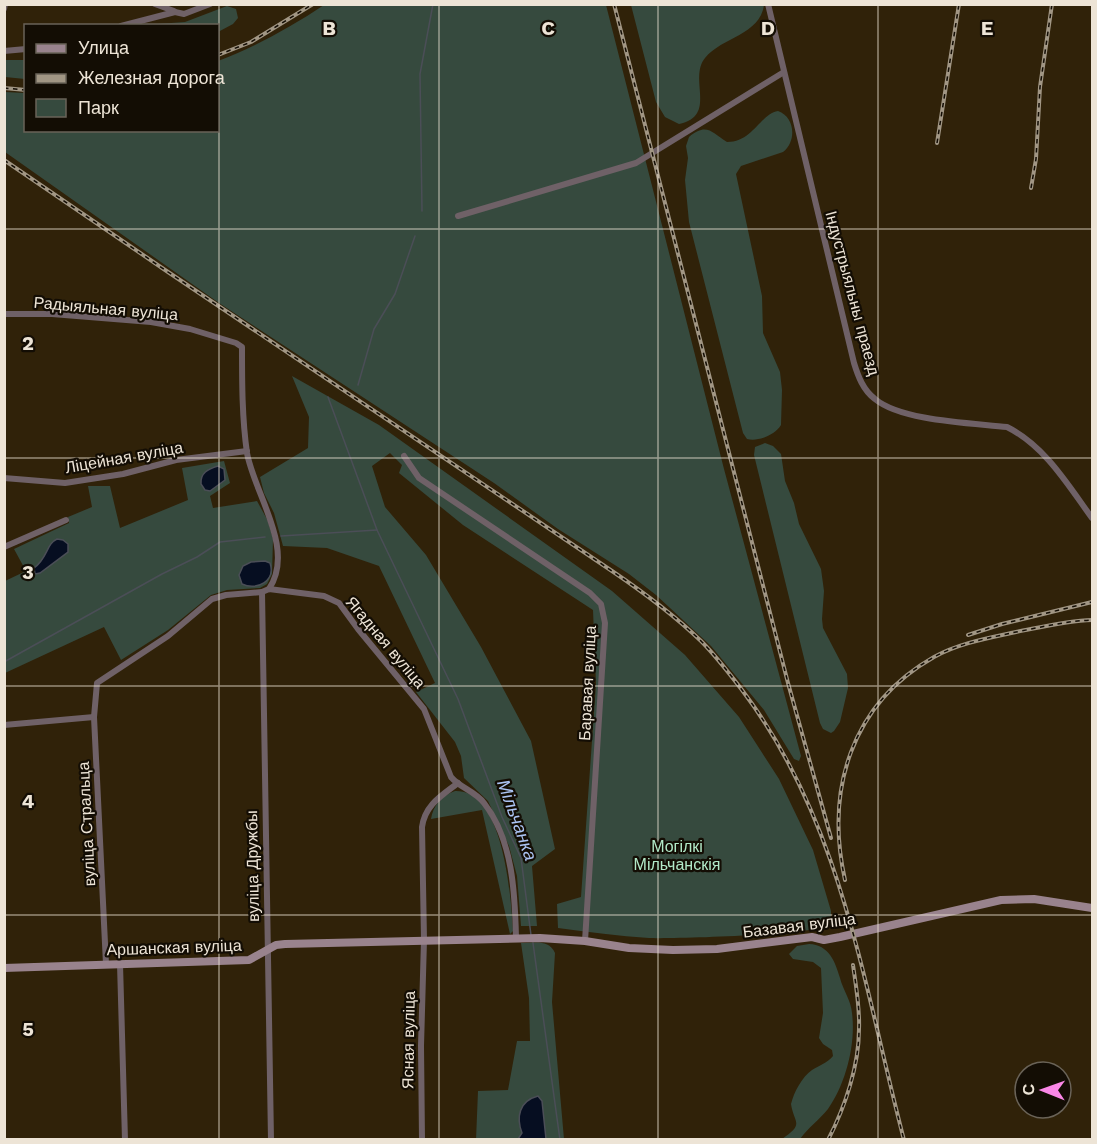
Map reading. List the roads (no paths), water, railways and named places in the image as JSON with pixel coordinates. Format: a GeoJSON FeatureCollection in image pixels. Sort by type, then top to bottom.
{"type":"FeatureCollection","features":[{"type":"Feature","properties":{"kind":"street"},"geometry":{"type":"LineString","coordinates":[[4,9],[5,4]]}},
{"type":"Feature","properties":{"kind":"street"},"geometry":{"type":"LineString","coordinates":[[155,4],[184,14],[210,4]]}},
{"type":"Feature","properties":{"kind":"street","name":"Індустрыяльны праезд"},"geometry":{"type":"LineString","coordinates":[[768,4],[854,363],[863,386],[884,406],[904,413],[1007,427],[1021,434],[1051,462],[1092,518]]}},
{"type":"Feature","properties":{"kind":"street"},"geometry":{"type":"LineString","coordinates":[[129,24],[175,12]]}},
{"type":"Feature","properties":{"kind":"street"},"geometry":{"type":"LineString","coordinates":[[4,51],[24,49]]}},
{"type":"Feature","properties":{"kind":"street"},"geometry":{"type":"LineString","coordinates":[[458,216],[636,163],[784,72]]}},
{"type":"Feature","properties":{"kind":"street","name":"Радыяльная вуліца"},"geometry":{"type":"LineString","coordinates":[[4,314],[52,314],[150,322],[190,329],[236,342],[242,347],[242,400],[247,451],[253,474],[270,516],[276,542],[274,578],[265,590]]}},
{"type":"Feature","properties":{"kind":"street","name":"Ліцейная вуліца"},"geometry":{"type":"LineString","coordinates":[[4,478],[65,483],[123,474],[176,460],[247,451]]}},
{"type":"Feature","properties":{"kind":"street","name":"Баравая вуліца"},"geometry":{"type":"LineString","coordinates":[[404,456],[419,478],[590,593],[601,604],[605,623],[585,941]]}},
{"type":"Feature","properties":{"kind":"street"},"geometry":{"type":"LineString","coordinates":[[4,547],[66,520]]}},
{"type":"Feature","properties":{"kind":"street","name":"Ягадная вуліца"},"geometry":{"type":"LineString","coordinates":[[97,683],[168,636],[212,599],[226,594],[265,590],[324,596],[339,603],[424,709],[449,772],[458,783],[479,797],[485,804],[506,848],[513,883],[519,938]]}},
{"type":"Feature","properties":{"kind":"street","name":"вуліца Дружбы"},"geometry":{"type":"LineString","coordinates":[[265,590],[267,951],[271,1140]]}},
{"type":"Feature","properties":{"kind":"street","name":"вуліца Стральца"},"geometry":{"type":"LineString","coordinates":[[97,683],[94,717],[106,964]]}},
{"type":"Feature","properties":{"kind":"street"},"geometry":{"type":"LineString","coordinates":[[4,725],[94,717]]}},
{"type":"Feature","properties":{"kind":"street","name":"Ясная вуліца"},"geometry":{"type":"LineString","coordinates":[[422,1140],[423,819],[426,811],[436,799],[458,783]]}},
{"type":"Feature","properties":{"kind":"street","name":"Базавая вуліца"},"geometry":{"type":"LineString","coordinates":[[519,938],[585,941],[629,948],[717,950],[812,937],[824,940],[1001,900],[1034,899],[1092,908]]}},
{"type":"Feature","properties":{"kind":"street","name":"Аршанская вуліца"},"geometry":{"type":"LineString","coordinates":[[4,968],[249,960],[276,945],[285,944],[519,938]]}},
{"type":"Feature","properties":{"kind":"street"},"geometry":{"type":"LineString","coordinates":[[120,963],[125,1140]]}},
{"type":"Feature","properties":{"kind":"water"},"geometry":{"type":"Polygon","coordinates":[[[218,466],[224,469],[225,480],[210,491],[205,490],[201,484],[203,474],[218,466]]]}},
{"type":"Feature","properties":{"kind":"water"},"geometry":{"type":"Polygon","coordinates":[[[57,539],[68,544],[68,552],[40,573],[35,574],[34,568],[42,560],[53,541],[57,539]]]}},
{"type":"Feature","properties":{"kind":"water"},"geometry":{"type":"Polygon","coordinates":[[[251,562],[270,563],[271,569],[264,583],[254,586],[242,584],[239,575],[243,566],[251,562]]]}},
{"type":"Feature","properties":{"kind":"water"},"geometry":{"type":"Polygon","coordinates":[[[538,1096],[542,1101],[546,1139],[518,1139],[522,1133],[519,1121],[521,1110],[527,1102],[538,1096]]]}},
{"type":"Feature","properties":{"kind":"waterway"},"geometry":{"type":"LineString","coordinates":[[422,211],[420,74],[433,4]]}},
{"type":"Feature","properties":{"kind":"waterway"},"geometry":{"type":"LineString","coordinates":[[358,385],[374,329],[395,294],[415,236]]}},
{"type":"Feature","properties":{"kind":"waterway","name":"Мільчанка"},"geometry":{"type":"LineString","coordinates":[[328,397],[377,530],[458,699],[502,817],[521,858],[531,935]]}},
{"type":"Feature","properties":{"kind":"waterway"},"geometry":{"type":"LineString","coordinates":[[281,536],[377,530]]}},
{"type":"Feature","properties":{"kind":"waterway"},"geometry":{"type":"LineString","coordinates":[[4,662],[197,557],[220,542],[265,537]]}},
{"type":"Feature","properties":{"kind":"waterway","name":"Мільчанка"},"geometry":{"type":"LineString","coordinates":[[533,943],[560,1140]]}},
{"type":"Feature","properties":{"kind":"railway"},"geometry":{"type":"LineString","coordinates":[[219,55],[251,42],[313,4]]}},
{"type":"Feature","properties":{"kind":"railway"},"geometry":{"type":"LineString","coordinates":[[614,4],[788,683],[831,838]]}},
{"type":"Feature","properties":{"kind":"railway"},"geometry":{"type":"LineString","coordinates":[[937,143],[959,4]]}},
{"type":"Feature","properties":{"kind":"railway"},"geometry":{"type":"LineString","coordinates":[[1031,188],[1036,159],[1040,87],[1052,4]]}},
{"type":"Feature","properties":{"kind":"railway"},"geometry":{"type":"LineString","coordinates":[[4,88],[24,90]]}},
{"type":"Feature","properties":{"kind":"railway"},"geometry":{"type":"LineString","coordinates":[[4,160],[624,579],[691,631],[707,647],[742,690],[776,741],[804,794],[826,849],[861,963],[904,1140]]}},
{"type":"Feature","properties":{"kind":"railway"},"geometry":{"type":"LineString","coordinates":[[968,635],[1002,624],[1092,602]]}},
{"type":"Feature","properties":{"kind":"railway"},"geometry":{"type":"LineString","coordinates":[[845,880],[840,847],[839,814],[842,782],[851,752],[864,724],[882,699],[906,676],[934,657],[954,648],[1016,632],[1092,620]]}},
{"type":"Feature","properties":{"kind":"railway"},"geometry":{"type":"LineString","coordinates":[[828,1140],[845,1100],[857,1057],[859,1013],[853,965]]}},
{"type":"Feature","properties":{"kind":"park label","name":"Могілкі Мільчанскія"},"geometry":{"type":"Point","coordinates":[677,855]}}]}
